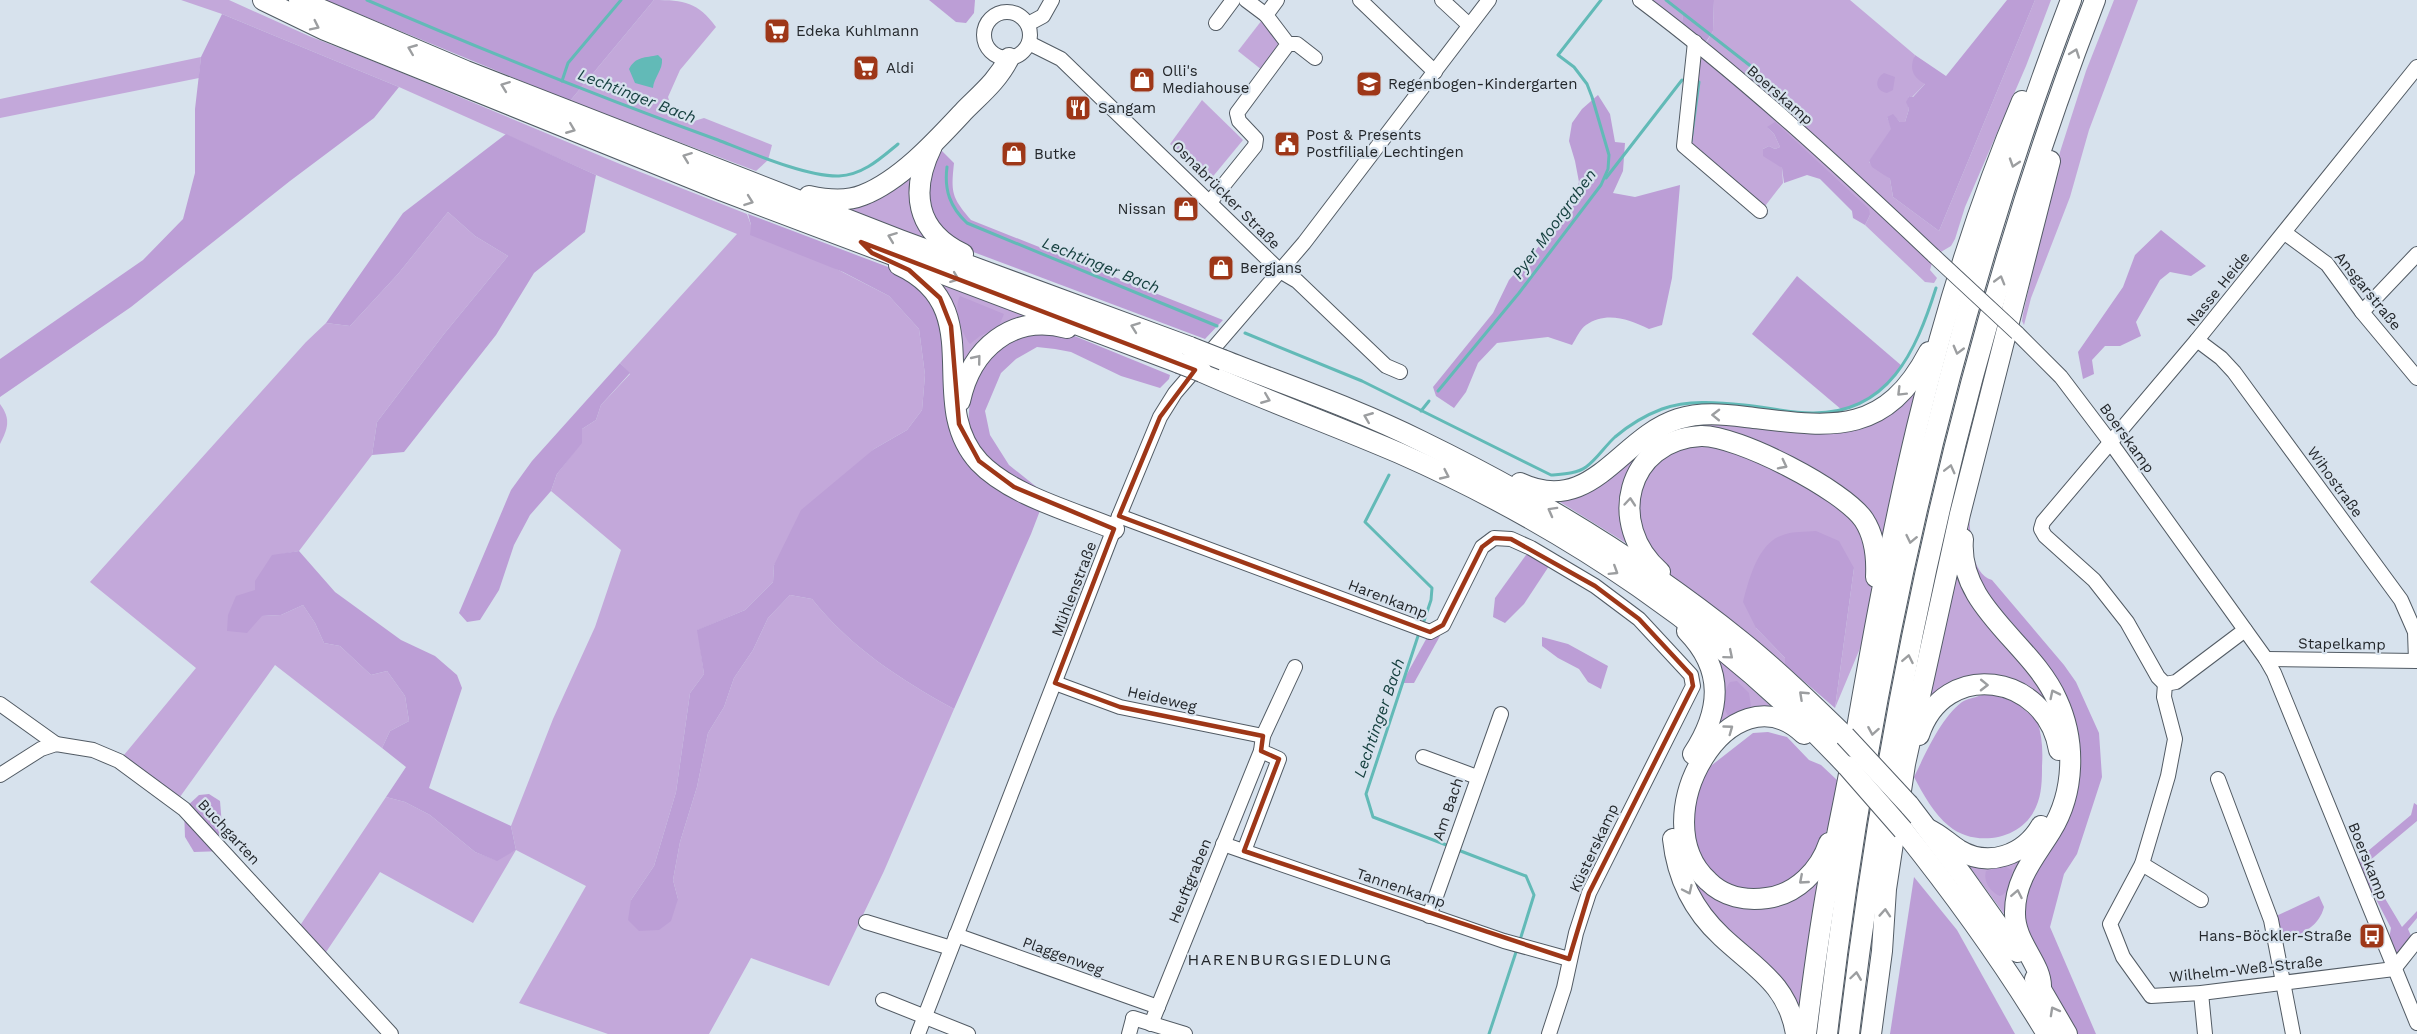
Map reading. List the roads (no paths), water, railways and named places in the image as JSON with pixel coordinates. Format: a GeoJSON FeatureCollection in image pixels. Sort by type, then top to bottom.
{"type":"FeatureCollection","features":[{"type":"Feature","properties":{"kind":"highway"},"geometry":{"type":"LineString","coordinates":[[263,0],[336,35],[723,191],[1177,363],[1400,453],[1507,505],[1628,579],[1669,598],[1693,625],[1774,693],[1844,763],[1903,830],[1938,874],[2021,992],[2047,1034]]}},
{"type":"Feature","properties":{"kind":"highway"},"geometry":{"type":"LineString","coordinates":[[299,0],[466,71],[1374,419],[1422,441],[1556,513],[1669,598],[1750,649],[1845,735],[1928,829],[2002,929],[2041,988],[2067,1034]]}},
{"type":"Feature","properties":{"kind":"highway"},"geometry":{"type":"LineString","coordinates":[[1827,1034],[1858,815],[1883,677],[1916,518],[1971,300],[2046,68],[2071,0]]}},
{"type":"Feature","properties":{"kind":"highway"},"geometry":{"type":"LineString","coordinates":[[1849,1034],[1865,909],[1891,752],[1937,523],[1995,296],[2056,105],[2095,0]]}},
{"type":"Feature","properties":{"kind":"highway"},"geometry":{"type":"LineString","coordinates":[[741,178],[753,176],[824,200],[844,200],[862,196],[880,187],[934,144],[971,105],[991,69],[1002,56]]}},
{"type":"Feature","properties":{"kind":"highway"},"geometry":{"type":"LineString","coordinates":[[1806,1034],[1823,913],[1843,814],[1877,611],[1899,502],[1943,325],[1969,237],[2028,87],[2046,68]]}},
{"type":"Feature","properties":{"kind":"highway"},"geometry":{"type":"LineString","coordinates":[[1871,1034],[1882,951],[1886,889],[1905,764],[1960,514],[2059,130],[2056,105]]}},
{"type":"Feature","properties":{"kind":"highway"},"geometry":{"type":"LineString","coordinates":[[934,144],[924,162],[920,178],[920,206],[924,216],[936,237],[946,245],[976,260],[986,272]]}},
{"type":"Feature","properties":{"kind":"highway"},"geometry":{"type":"LineString","coordinates":[[861,242],[872,253],[909,270],[940,298],[951,326],[952,388],[959,424],[966,441],[979,461],[1007,483],[1035,497],[1117,523]]}},
{"type":"Feature","properties":{"kind":"highway"},"geometry":{"type":"LineString","coordinates":[[1422,441],[1437,442],[1533,489],[1546,492],[1570,490],[1593,480],[1644,437],[1661,426],[1679,419],[1699,414],[1720,414],[1827,425],[1859,419],[1874,413],[1899,395],[1910,383],[1922,367],[1943,325]]}},
{"type":"Feature","properties":{"kind":"highway"},"geometry":{"type":"LineString","coordinates":[[957,413],[963,384],[971,366],[982,352],[998,339],[1029,326],[1056,326],[1082,332],[1167,365],[1177,363]]}},
{"type":"Feature","properties":{"kind":"highway"},"geometry":{"type":"LineString","coordinates":[[1796,1034],[1790,1010],[1781,994],[1757,966],[1711,927],[1692,900],[1678,867],[1674,842],[1676,799],[1689,760],[1710,723],[1716,689],[1711,666],[1702,648],[1673,620],[1664,575],[1642,552],[1633,536],[1628,502],[1631,486],[1639,471],[1651,456],[1666,445],[1685,438],[1703,436],[1726,440],[1749,448],[1831,490],[1852,506],[1864,520],[1872,538],[1877,558],[1877,611]]}},
{"type":"Feature","properties":{"kind":"highway"},"geometry":{"type":"LineString","coordinates":[[1960,514],[1964,525],[1963,563],[1968,579],[1986,608],[2049,684],[2064,718],[2069,740],[2070,775],[2067,794],[2052,830],[2025,870],[2016,898],[2016,929],[2021,943],[2042,978],[2041,988]]}},
{"type":"Feature","properties":{"kind":"highway"},"geometry":{"type":"LineString","coordinates":[[1905,764],[1912,756],[1922,726],[1937,704],[1948,695],[1972,685],[2002,686],[2018,691],[2043,710],[2057,738],[2060,755],[2059,780],[2055,797],[2040,830],[2019,850],[2006,856],[1990,859],[1973,857],[1958,850],[1943,836],[1928,829]]}},
{"type":"Feature","properties":{"kind":"highway"},"geometry":{"type":"LineString","coordinates":[[1843,814],[1834,825],[1826,854],[1804,881],[1790,891],[1775,897],[1743,899],[1728,895],[1712,886],[1692,864],[1683,836],[1689,786],[1699,765],[1723,732],[1736,723],[1752,718],[1768,717],[1786,721],[1800,730],[1830,758],[1844,763]]}},
{"type":"Feature","properties":{"kind":"highway"},"geometry":{"type":"LineString","coordinates":[[2021,992],[2022,1005],[2039,1034]]}},
{"type":"Feature","properties":{"kind":"street"},"geometry":{"type":"LineString","coordinates":[[1028,24],[1043,16],[1052,0]]}},
{"type":"Feature","properties":{"kind":"street"},"geometry":{"type":"LineString","coordinates":[[1216,23],[1233,0]]}},
{"type":"Feature","properties":{"kind":"street"},"geometry":{"type":"LineString","coordinates":[[1246,0],[1266,15],[1288,44]]}},
{"type":"Feature","properties":{"kind":"street"},"geometry":{"type":"LineString","coordinates":[[1266,15],[1277,0]]}},
{"type":"Feature","properties":{"kind":"street"},"geometry":{"type":"LineString","coordinates":[[1360,0],[1435,72]]}},
{"type":"Feature","properties":{"kind":"street"},"geometry":{"type":"LineString","coordinates":[[1443,0],[1469,25]]}},
{"type":"Feature","properties":{"kind":"street","name":"Mühlenstraße"},"geometry":{"type":"LineString","coordinates":[[918,1034],[1160,417],[1175,393],[1281,272],[1489,0]]}},
{"type":"Feature","properties":{"kind":"street","name":"Boerskamp"},"geometry":{"type":"LineString","coordinates":[[1640,0],[1695,42],[1859,186],[2061,377],[2111,443],[2274,673],[2417,1023]]}},
{"type":"Feature","properties":{"kind":"street"},"geometry":{"type":"LineString","coordinates":[[995,8],[1018,15],[1028,24],[1029,43],[1021,54],[1002,56],[987,46],[984,36],[995,8]]}},
{"type":"Feature","properties":{"kind":"street"},"geometry":{"type":"LineString","coordinates":[[1695,42],[1684,146],[1760,210]]}},
{"type":"Feature","properties":{"kind":"street","name":"Osnabrücker Straße"},"geometry":{"type":"LineString","coordinates":[[1029,43],[1061,58],[1281,272],[1297,281],[1386,366],[1400,372]]}},
{"type":"Feature","properties":{"kind":"street"},"geometry":{"type":"LineString","coordinates":[[1288,44],[1297,44],[1315,58]]}},
{"type":"Feature","properties":{"kind":"street"},"geometry":{"type":"LineString","coordinates":[[1210,202],[1256,146],[1256,139],[1239,121],[1237,112],[1288,44]]}},
{"type":"Feature","properties":{"kind":"street","name":"Nasse Heide"},"geometry":{"type":"LineString","coordinates":[[2165,684],[2158,677],[2127,622],[2094,580],[2045,536],[2041,530],[2043,522],[2412,82],[2417,67]]}},
{"type":"Feature","properties":{"kind":"street","name":"Ansgarstraße"},"geometry":{"type":"LineString","coordinates":[[2285,233],[2327,264],[2362,312],[2417,378]]}},
{"type":"Feature","properties":{"kind":"street"},"geometry":{"type":"LineString","coordinates":[[2362,312],[2417,254]]}},
{"type":"Feature","properties":{"kind":"street","name":"Wihostraße"},"geometry":{"type":"LineString","coordinates":[[2197,340],[2221,358],[2234,372],[2401,600],[2415,632],[2416,661]]}},
{"type":"Feature","properties":{"kind":"street","name":"Harenkamp"},"geometry":{"type":"LineString","coordinates":[[1117,523],[1430,632],[1443,625],[1482,547],[1494,538],[1511,539],[1531,548],[1595,586],[1639,619],[1691,675],[1693,686]]}},
{"type":"Feature","properties":{"kind":"street"},"geometry":{"type":"LineString","coordinates":[[2165,684],[2176,682],[2245,630]]}},
{"type":"Feature","properties":{"kind":"street","name":"Stapelkamp"},"geometry":{"type":"LineString","coordinates":[[2266,659],[2416,661]]}},
{"type":"Feature","properties":{"kind":"street","name":"Heuftgraben"},"geometry":{"type":"LineString","coordinates":[[1151,1024],[1261,751],[1263,736],[1295,667]]}},
{"type":"Feature","properties":{"kind":"street","name":"Heideweg"},"geometry":{"type":"LineString","coordinates":[[1055,683],[1120,707],[1263,736]]}},
{"type":"Feature","properties":{"kind":"street","name":"Wilhelm-Weß-Straße"},"geometry":{"type":"LineString","coordinates":[[2165,684],[2164,697],[2175,740],[2168,776],[2142,864],[2110,924],[2123,957],[2151,996],[2201,993],[2394,969]]}},
{"type":"Feature","properties":{"kind":"street","name":"Küsterskamp"},"geometry":{"type":"LineString","coordinates":[[1550,1034],[1564,988],[1576,933],[1590,893],[1693,686]]}},
{"type":"Feature","properties":{"kind":"street"},"geometry":{"type":"LineString","coordinates":[[0,704],[56,744]]}},
{"type":"Feature","properties":{"kind":"street","name":"Am Bach"},"geometry":{"type":"LineString","coordinates":[[1429,916],[1500,714]]}},
{"type":"Feature","properties":{"kind":"street"},"geometry":{"type":"LineString","coordinates":[[0,775],[41,749],[56,744]]}},
{"type":"Feature","properties":{"kind":"street","name":"Buchgarten"},"geometry":{"type":"LineString","coordinates":[[56,744],[93,750],[119,761],[184,809],[391,1034]]}},
{"type":"Feature","properties":{"kind":"street"},"geometry":{"type":"LineString","coordinates":[[1244,851],[1279,759],[1261,751]]}},
{"type":"Feature","properties":{"kind":"street"},"geometry":{"type":"LineString","coordinates":[[1423,757],[1477,777]]}},
{"type":"Feature","properties":{"kind":"street"},"geometry":{"type":"LineString","coordinates":[[2218,779],[2271,920],[2293,1034]]}},
{"type":"Feature","properties":{"kind":"street","name":"Tannenkamp"},"geometry":{"type":"LineString","coordinates":[[1222,844],[1528,949],[1569,959]]}},
{"type":"Feature","properties":{"kind":"street"},"geometry":{"type":"LineString","coordinates":[[2142,864],[2200,900]]}},
{"type":"Feature","properties":{"kind":"street"},"geometry":{"type":"LineString","coordinates":[[866,922],[954,942]]}},
{"type":"Feature","properties":{"kind":"street"},"geometry":{"type":"LineString","coordinates":[[2394,969],[2417,940]]}},
{"type":"Feature","properties":{"kind":"street","name":"Plaggenweg"},"geometry":{"type":"LineString","coordinates":[[954,942],[1158,1007]]}},
{"type":"Feature","properties":{"kind":"street"},"geometry":{"type":"LineString","coordinates":[[2201,993],[2205,1034]]}},
{"type":"Feature","properties":{"kind":"street"},"geometry":{"type":"LineString","coordinates":[[883,1000],[968,1034]]}},
{"type":"Feature","properties":{"kind":"street"},"geometry":{"type":"LineString","coordinates":[[1129,1034],[1133,1018],[1185,1034]]}},
{"type":"Feature","properties":{"kind":"waterway","name":"Lechtinger Bach"},"geometry":{"type":"LineString","coordinates":[[367,0],[585,90],[795,168],[826,175],[848,175],[871,165],[898,144]]}},
{"type":"Feature","properties":{"kind":"waterway"},"geometry":{"type":"LineString","coordinates":[[562,81],[568,63],[621,0]]}},
{"type":"Feature","properties":{"kind":"waterway","name":"Pyer Moorgraben"},"geometry":{"type":"LineString","coordinates":[[1438,391],[1519,293],[1601,185],[1608,169],[1609,155],[1587,84],[1574,67],[1558,55],[1601,0]]}},
{"type":"Feature","properties":{"kind":"waterway"},"geometry":{"type":"LineString","coordinates":[[1666,0],[1757,71]]}},
{"type":"Feature","properties":{"kind":"waterway"},"geometry":{"type":"LineString","coordinates":[[1606,178],[1682,80]]}},
{"type":"Feature","properties":{"kind":"waterway"},"geometry":{"type":"LineString","coordinates":[[1691,141],[1699,82]]}},
{"type":"Feature","properties":{"kind":"waterway","name":"Lechtinger Bach"},"geometry":{"type":"LineString","coordinates":[[947,167],[946,183],[952,204],[967,223],[1217,326]]}},
{"type":"Feature","properties":{"kind":"waterway"},"geometry":{"type":"LineString","coordinates":[[1245,333],[1362,381],[1551,475],[1582,469],[1590,464],[1611,441],[1637,421],[1672,406],[1713,403],[1812,413],[1839,410],[1861,403],[1880,390],[1908,356],[1936,288]]}},
{"type":"Feature","properties":{"kind":"waterway","name":"Pyer Moorgraben"},"geometry":{"type":"LineString","coordinates":[[1421,411],[1429,401]]}},
{"type":"Feature","properties":{"kind":"waterway","name":"Lechtinger Bach"},"geometry":{"type":"LineString","coordinates":[[1389,475],[1365,522],[1432,588],[1431,600],[1423,624]]}},
{"type":"Feature","properties":{"kind":"waterway","name":"Lechtinger Bach"},"geometry":{"type":"LineString","coordinates":[[1419,633],[1366,794],[1373,817],[1449,846]]}},
{"type":"Feature","properties":{"kind":"waterway","name":"Lechtinger Bach"},"geometry":{"type":"LineString","coordinates":[[1458,850],[1526,876],[1534,895],[1520,940]]}},
{"type":"Feature","properties":{"kind":"waterway","name":"Lechtinger Bach"},"geometry":{"type":"LineString","coordinates":[[1489,1034],[1517,949]]}},
{"type":"Feature","properties":{"kind":"place","name":"Edeka Kuhlmann"},"geometry":{"type":"Point","coordinates":[777,31]}},
{"type":"Feature","properties":{"kind":"place","name":"Aldi"},"geometry":{"type":"Point","coordinates":[866,68]}},
{"type":"Feature","properties":{"kind":"place","name":"Olli's Mediahouse"},"geometry":{"type":"Point","coordinates":[1142,80]}},
{"type":"Feature","properties":{"kind":"place","name":"Regenbogen-Kindergarten"},"geometry":{"type":"Point","coordinates":[1369,84]}},
{"type":"Feature","properties":{"kind":"place","name":"Sangam"},"geometry":{"type":"Point","coordinates":[1078,108]}},
{"type":"Feature","properties":{"kind":"place","name":"Post & Presents Postfiliale Lechtingen"},"geometry":{"type":"Point","coordinates":[1287,144]}},
{"type":"Feature","properties":{"kind":"place","name":"Butke"},"geometry":{"type":"Point","coordinates":[1014,154]}},
{"type":"Feature","properties":{"kind":"place","name":"Nissan"},"geometry":{"type":"Point","coordinates":[1186,209]}},
{"type":"Feature","properties":{"kind":"place","name":"Bergjans"},"geometry":{"type":"Point","coordinates":[1221,268]}},
{"type":"Feature","properties":{"kind":"place","name":"Hans-Böckler-Straße"},"geometry":{"type":"Point","coordinates":[2372,936]}},
{"type":"Feature","properties":{"kind":"district","name":"HARENBURGSIEDLUNG"},"geometry":{"type":"Point","coordinates":[1290,959]}}]}
